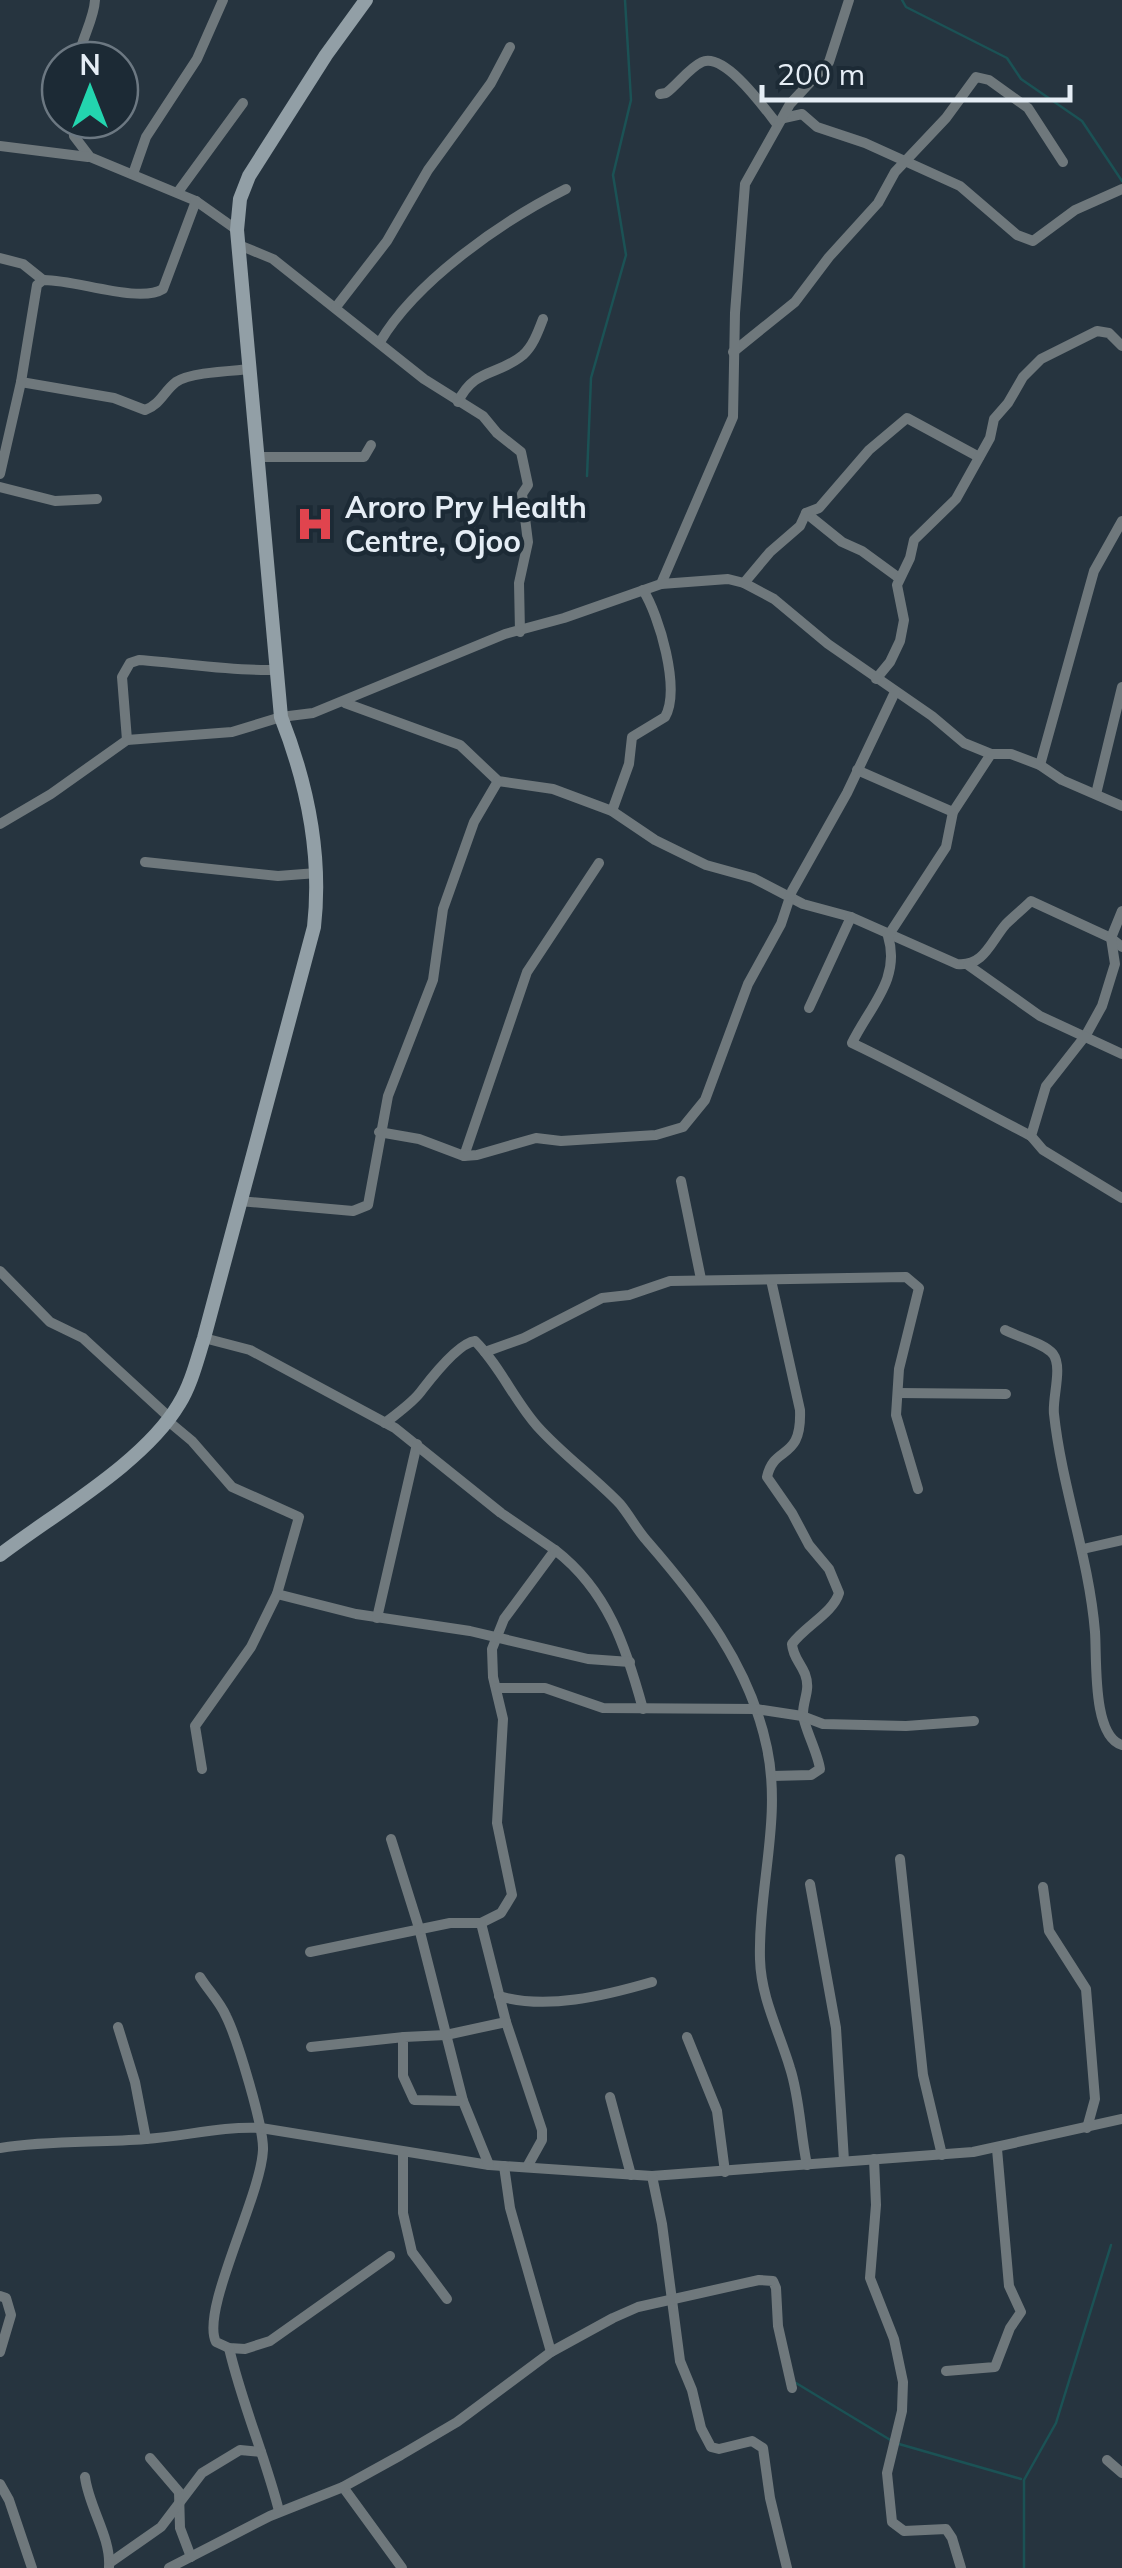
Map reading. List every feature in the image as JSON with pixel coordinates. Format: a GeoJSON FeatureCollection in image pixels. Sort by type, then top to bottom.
{"type":"FeatureCollection","features":[{"type":"Feature","properties":{"kind":"main road"},"geometry":{"type":"LineString","coordinates":[[0,1555],[122,1466],[169,1419],[187,1389],[314,926],[317,873],[310,816],[282,718],[265,555],[260,457],[238,237],[240,199],[249,176],[366,0]]}},
{"type":"Feature","properties":{"kind":"street"},"geometry":{"type":"LineString","coordinates":[[82,40],[95,0]]}},
{"type":"Feature","properties":{"kind":"street"},"geometry":{"type":"LineString","coordinates":[[133,174],[146,137],[197,59],[223,0]]}},
{"type":"Feature","properties":{"kind":"street"},"geometry":{"type":"LineString","coordinates":[[661,584],[731,424],[745,184],[778,123],[798,94],[829,62],[849,0]]}},
{"type":"Feature","properties":{"kind":"street"},"geometry":{"type":"LineString","coordinates":[[336,307],[387,240],[428,170],[490,83],[510,47]]}},
{"type":"Feature","properties":{"kind":"street"},"geometry":{"type":"LineString","coordinates":[[660,94],[666,94],[700,63],[712,62],[732,72],[778,123]]}},
{"type":"Feature","properties":{"kind":"street"},"geometry":{"type":"LineString","coordinates":[[733,352],[795,302],[878,203],[895,172],[946,118],[972,80],[980,76],[1028,108],[1063,162]]}},
{"type":"Feature","properties":{"kind":"street"},"geometry":{"type":"LineString","coordinates":[[178,192],[243,103]]}},
{"type":"Feature","properties":{"kind":"street"},"geometry":{"type":"LineString","coordinates":[[778,123],[792,114],[802,114],[817,126],[960,186],[1018,235],[1033,241],[1074,210],[1122,189]]}},
{"type":"Feature","properties":{"kind":"street"},"geometry":{"type":"LineString","coordinates":[[77,140],[90,158]]}},
{"type":"Feature","properties":{"kind":"street"},"geometry":{"type":"LineString","coordinates":[[0,146],[90,158],[196,201],[458,402],[483,416],[525,458],[528,485],[522,494],[528,542],[520,583],[520,632]]}},
{"type":"Feature","properties":{"kind":"street"},"geometry":{"type":"LineString","coordinates":[[380,342],[392,321],[478,241],[566,189]]}},
{"type":"Feature","properties":{"kind":"street"},"geometry":{"type":"LineString","coordinates":[[0,474],[37,286],[43,280],[58,279],[137,294],[158,293],[196,201]]}},
{"type":"Feature","properties":{"kind":"street"},"geometry":{"type":"LineString","coordinates":[[0,258],[23,264],[43,280]]}},
{"type":"Feature","properties":{"kind":"street"},"geometry":{"type":"LineString","coordinates":[[458,402],[466,385],[526,352],[543,319]]}},
{"type":"Feature","properties":{"kind":"street"},"geometry":{"type":"LineString","coordinates":[[876,679],[900,641],[904,620],[899,578],[914,540],[956,499],[990,438],[994,419],[1036,363],[1098,331],[1108,333],[1122,346]]}},
{"type":"Feature","properties":{"kind":"street"},"geometry":{"type":"LineString","coordinates":[[21,382],[114,398],[145,410],[154,406],[174,383],[186,378],[251,369]]}},
{"type":"Feature","properties":{"kind":"street"},"geometry":{"type":"LineString","coordinates":[[744,583],[869,450],[907,418],[979,457]]}},
{"type":"Feature","properties":{"kind":"street"},"geometry":{"type":"LineString","coordinates":[[260,457],[308,455],[355,459],[364,457],[371,445]]}},
{"type":"Feature","properties":{"kind":"street"},"geometry":{"type":"LineString","coordinates":[[0,488],[54,502],[97,499]]}},
{"type":"Feature","properties":{"kind":"street"},"geometry":{"type":"LineString","coordinates":[[806,514],[899,578]]}},
{"type":"Feature","properties":{"kind":"street"},"geometry":{"type":"LineString","coordinates":[[1040,765],[1094,571],[1122,521]]}},
{"type":"Feature","properties":{"kind":"street"},"geometry":{"type":"LineString","coordinates":[[0,824],[51,794],[127,740],[232,732],[313,713],[488,640],[661,584],[718,579],[744,583],[774,598],[964,744],[991,754],[1012,754],[1122,806]]}},
{"type":"Feature","properties":{"kind":"street"},"geometry":{"type":"LineString","coordinates":[[612,811],[628,764],[632,736],[656,726],[665,717],[672,697],[667,652],[655,608],[643,590]]}},
{"type":"Feature","properties":{"kind":"street"},"geometry":{"type":"LineString","coordinates":[[127,740],[122,677],[130,663],[139,660],[259,671],[274,670],[278,665]]}},
{"type":"Feature","properties":{"kind":"street"},"geometry":{"type":"LineString","coordinates":[[1096,794],[1122,687]]}},
{"type":"Feature","properties":{"kind":"street"},"geometry":{"type":"LineString","coordinates":[[379,1132],[419,1139],[464,1156],[536,1138],[561,1142],[637,1136],[684,1126],[705,1100],[748,984],[896,692]]}},
{"type":"Feature","properties":{"kind":"street"},"geometry":{"type":"LineString","coordinates":[[344,702],[460,745],[498,782],[553,789],[612,811],[686,856],[716,869],[754,878],[811,907],[852,917],[888,936],[968,966],[1040,1016],[1122,1054]]}},
{"type":"Feature","properties":{"kind":"street"},"geometry":{"type":"LineString","coordinates":[[991,754],[954,812],[946,847],[888,936],[894,956],[886,987],[852,1043],[1032,1136],[1043,1150],[1122,1198]]}},
{"type":"Feature","properties":{"kind":"street"},"geometry":{"type":"LineString","coordinates":[[857,770],[954,812]]}},
{"type":"Feature","properties":{"kind":"street"},"geometry":{"type":"LineString","coordinates":[[239,1201],[354,1210],[368,1205],[388,1096],[433,980],[443,909],[474,822],[498,782]]}},
{"type":"Feature","properties":{"kind":"street"},"geometry":{"type":"LineString","coordinates":[[145,862],[278,876],[317,873]]}},
{"type":"Feature","properties":{"kind":"street"},"geometry":{"type":"LineString","coordinates":[[464,1156],[527,972],[599,862]]}},
{"type":"Feature","properties":{"kind":"street"},"geometry":{"type":"LineString","coordinates":[[968,966],[1032,901],[1111,938],[1122,947]]}},
{"type":"Feature","properties":{"kind":"street"},"geometry":{"type":"LineString","coordinates":[[1032,1136],[1046,1086],[1086,1035],[1102,1006],[1115,964],[1111,938],[1122,911]]}},
{"type":"Feature","properties":{"kind":"street"},"geometry":{"type":"LineString","coordinates":[[809,1008],[852,917]]}},
{"type":"Feature","properties":{"kind":"street"},"geometry":{"type":"LineString","coordinates":[[682,1181],[702,1279]]}},
{"type":"Feature","properties":{"kind":"street"},"geometry":{"type":"LineString","coordinates":[[0,1271],[4,1282],[50,1322],[84,1338],[192,1442],[232,1487],[299,1517],[277,1594],[251,1647],[195,1726],[202,1769]]}},
{"type":"Feature","properties":{"kind":"street"},"geometry":{"type":"LineString","coordinates":[[485,1352],[524,1338],[602,1298],[629,1295],[670,1281],[906,1277],[919,1288],[900,1369],[896,1416],[918,1490]]}},
{"type":"Feature","properties":{"kind":"street"},"geometry":{"type":"LineString","coordinates":[[771,1280],[800,1410],[800,1431],[791,1448],[772,1463],[767,1477],[830,1569],[839,1594],[832,1608],[816,1618],[792,1644],[792,1654],[809,1691],[802,1716],[814,1740],[820,1769],[811,1774],[772,1776]]}},
{"type":"Feature","properties":{"kind":"street"},"geometry":{"type":"LineString","coordinates":[[1005,1330],[1044,1348],[1056,1363],[1053,1411],[1091,1589],[1097,1682],[1105,1730],[1115,1744],[1122,1745]]}},
{"type":"Feature","properties":{"kind":"street"},"geometry":{"type":"LineString","coordinates":[[204,1338],[250,1350],[385,1423],[417,1444],[501,1514],[576,1566],[604,1603],[630,1662],[644,1709]]}},
{"type":"Feature","properties":{"kind":"street"},"geometry":{"type":"LineString","coordinates":[[385,1423],[423,1390],[426,1380],[466,1342],[475,1341],[535,1424],[622,1507],[680,1576],[721,1634],[742,1672],[756,1710],[772,1776],[772,1830],[760,1964],[770,2016],[796,2090],[807,2165]]}},
{"type":"Feature","properties":{"kind":"street"},"geometry":{"type":"LineString","coordinates":[[898,1393],[1006,1394]]}},
{"type":"Feature","properties":{"kind":"street"},"geometry":{"type":"LineString","coordinates":[[377,1618],[417,1444]]}},
{"type":"Feature","properties":{"kind":"street"},"geometry":{"type":"LineString","coordinates":[[1084,1550],[1122,1540]]}},
{"type":"Feature","properties":{"kind":"street"},"geometry":{"type":"LineString","coordinates":[[310,1952],[419,1928],[466,1921],[482,1924],[501,1914],[512,1895],[497,1823],[503,1719],[492,1678],[495,1636],[555,1550]]}},
{"type":"Feature","properties":{"kind":"street"},"geometry":{"type":"LineString","coordinates":[[277,1594],[377,1618],[495,1636],[588,1658],[630,1662]]}},
{"type":"Feature","properties":{"kind":"street"},"geometry":{"type":"LineString","coordinates":[[496,1688],[545,1688],[604,1708],[756,1710],[802,1716],[824,1724],[906,1726],[974,1721]]}},
{"type":"Feature","properties":{"kind":"street"},"geometry":{"type":"LineString","coordinates":[[391,1838],[464,2101],[489,2166]]}},
{"type":"Feature","properties":{"kind":"street"},"geometry":{"type":"LineString","coordinates":[[900,1859],[924,2075],[942,2155]]}},
{"type":"Feature","properties":{"kind":"street"},"geometry":{"type":"LineString","coordinates":[[810,1884],[836,2028],[844,2161]]}},
{"type":"Feature","properties":{"kind":"street"},"geometry":{"type":"LineString","coordinates":[[1043,1886],[1049,1931],[1086,1989],[1095,2099],[1087,2128]]}},
{"type":"Feature","properties":{"kind":"street"},"geometry":{"type":"LineString","coordinates":[[482,1924],[498,1996],[542,2130],[542,2140],[527,2166]]}},
{"type":"Feature","properties":{"kind":"street"},"geometry":{"type":"LineString","coordinates":[[200,1977],[226,2016],[261,2128],[263,2149],[256,2194],[211,2325],[216,2342],[228,2348],[246,2349],[270,2341],[390,2256]]}},
{"type":"Feature","properties":{"kind":"street"},"geometry":{"type":"LineString","coordinates":[[498,1996],[522,2003],[586,1997],[652,1982]]}},
{"type":"Feature","properties":{"kind":"street"},"geometry":{"type":"LineString","coordinates":[[311,2048],[446,2035],[506,2022]]}},
{"type":"Feature","properties":{"kind":"street"},"geometry":{"type":"LineString","coordinates":[[118,2027],[135,2082],[146,2139]]}},
{"type":"Feature","properties":{"kind":"street"},"geometry":{"type":"LineString","coordinates":[[404,2037],[403,2076],[414,2100],[464,2101]]}},
{"type":"Feature","properties":{"kind":"street"},"geometry":{"type":"LineString","coordinates":[[688,2037],[717,2111],[726,2172]]}},
{"type":"Feature","properties":{"kind":"street"},"geometry":{"type":"LineString","coordinates":[[610,2097],[631,2175]]}},
{"type":"Feature","properties":{"kind":"street"},"geometry":{"type":"LineString","coordinates":[[0,2148],[30,2143],[146,2139],[213,2128],[261,2128],[489,2166],[652,2176],[942,2155],[997,2148],[1122,2119]]}},
{"type":"Feature","properties":{"kind":"street"},"geometry":{"type":"LineString","coordinates":[[946,2371],[995,2367],[1010,2328],[1021,2312],[1009,2286],[997,2148]]}},
{"type":"Feature","properties":{"kind":"street"},"geometry":{"type":"LineString","coordinates":[[403,2152],[403,2213],[412,2252],[447,2299]]}},
{"type":"Feature","properties":{"kind":"street"},"geometry":{"type":"LineString","coordinates":[[874,2159],[876,2205],[870,2278],[894,2339],[903,2382],[902,2411],[887,2473],[892,2522],[904,2530],[946,2530],[961,2568]]}},
{"type":"Feature","properties":{"kind":"street"},"geometry":{"type":"LineString","coordinates":[[504,2166],[510,2208],[551,2352]]}},
{"type":"Feature","properties":{"kind":"street"},"geometry":{"type":"LineString","coordinates":[[652,2176],[680,2361],[705,2438],[712,2447],[752,2441],[764,2448],[770,2498],[788,2568]]}},
{"type":"Feature","properties":{"kind":"street"},"geometry":{"type":"LineString","coordinates":[[169,2568],[279,2511],[343,2487],[457,2422],[551,2352],[638,2307],[759,2280],[773,2281],[792,2388]]}},
{"type":"Feature","properties":{"kind":"street"},"geometry":{"type":"LineString","coordinates":[[0,2296],[6,2298],[11,2315],[0,2352]]}},
{"type":"Feature","properties":{"kind":"street"},"geometry":{"type":"LineString","coordinates":[[228,2348],[279,2511]]}},
{"type":"Feature","properties":{"kind":"street"},"geometry":{"type":"LineString","coordinates":[[85,2477],[88,2500],[110,2565],[160,2527],[202,2473],[240,2450],[261,2452]]}},
{"type":"Feature","properties":{"kind":"street"},"geometry":{"type":"LineString","coordinates":[[150,2458],[179,2492],[180,2528],[191,2557]]}},
{"type":"Feature","properties":{"kind":"street"},"geometry":{"type":"LineString","coordinates":[[1107,2460],[1122,2473]]}},
{"type":"Feature","properties":{"kind":"street"},"geometry":{"type":"LineString","coordinates":[[0,2484],[32,2568]]}},
{"type":"Feature","properties":{"kind":"street"},"geometry":{"type":"LineString","coordinates":[[343,2487],[402,2568]]}},
{"type":"Feature","properties":{"kind":"waterway"},"geometry":{"type":"LineString","coordinates":[[587,476],[591,378],[626,255],[613,175],[631,100],[625,0]]}},
{"type":"Feature","properties":{"kind":"waterway"},"geometry":{"type":"LineString","coordinates":[[902,0],[906,7],[1007,58],[1021,79],[1082,121],[1122,181]]}},
{"type":"Feature","properties":{"kind":"waterway"},"geometry":{"type":"LineString","coordinates":[[1024,2568],[1024,2480],[1056,2423],[1111,2245]]}},
{"type":"Feature","properties":{"kind":"waterway"},"geometry":{"type":"LineString","coordinates":[[796,2383],[892,2441]]}},
{"type":"Feature","properties":{"kind":"waterway"},"geometry":{"type":"LineString","coordinates":[[899,2444],[1021,2479]]}},
{"type":"Feature","properties":{"kind":"place","name":"Aroro Pry Health Centre, Ojoo"},"geometry":{"type":"Point","coordinates":[315,524]}}]}
